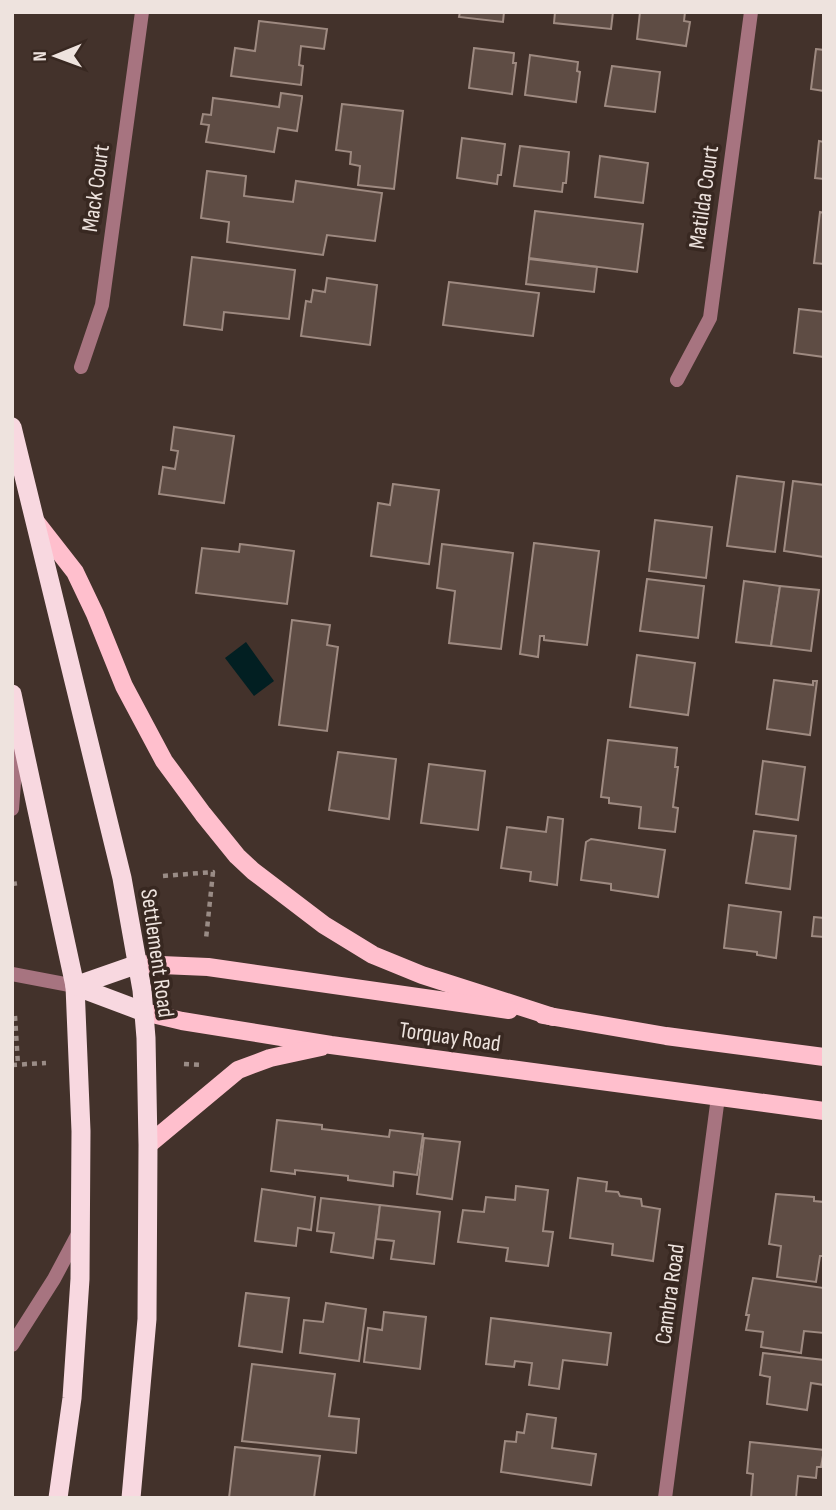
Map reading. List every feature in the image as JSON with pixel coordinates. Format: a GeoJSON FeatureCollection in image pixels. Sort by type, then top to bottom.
{"type":"FeatureCollection","features":[{"type":"Feature","properties":{"kind":"highway","name":"Settlement Road"},"geometry":{"type":"LineString","coordinates":[[12,427],[122,878],[144,1012],[148,1145],[147,1319],[131,1498]]}},
{"type":"Feature","properties":{"kind":"highway"},"geometry":{"type":"LineString","coordinates":[[14,700],[75,986],[81,1130],[81,1227],[72,1398],[58,1498]]}},
{"type":"Feature","properties":{"kind":"highway","name":"Torquay Road"},"geometry":{"type":"LineString","coordinates":[[75,986],[138,964]]}},
{"type":"Feature","properties":{"kind":"highway","name":"Torquay Road"},"geometry":{"type":"LineString","coordinates":[[75,986],[144,1012]]}},
{"type":"Feature","properties":{"kind":"main road"},"geometry":{"type":"LineString","coordinates":[[36,522],[62,554],[80,583],[124,686],[164,761],[237,856],[324,925],[373,955],[422,975],[553,1017]]}},
{"type":"Feature","properties":{"kind":"main road","name":"Torquay Road"},"geometry":{"type":"LineString","coordinates":[[138,964],[208,967],[824,1057]]}},
{"type":"Feature","properties":{"kind":"main road","name":"Torquay Road"},"geometry":{"type":"LineString","coordinates":[[144,1012],[331,1045],[824,1111]]}},
{"type":"Feature","properties":{"kind":"main road"},"geometry":{"type":"LineString","coordinates":[[148,1145],[237,1070],[270,1058],[331,1045]]}},
{"type":"Feature","properties":{"kind":"street","name":"Mack Court"},"geometry":{"type":"LineString","coordinates":[[80,367],[102,305],[142,12]]}},
{"type":"Feature","properties":{"kind":"street","name":"Matilda Court"},"geometry":{"type":"LineString","coordinates":[[677,380],[710,318],[751,12]]}},
{"type":"Feature","properties":{"kind":"street"},"geometry":{"type":"LineString","coordinates":[[12,809],[17,762],[14,700]]}},
{"type":"Feature","properties":{"kind":"street","name":"Torquay Road"},"geometry":{"type":"LineString","coordinates":[[12,974],[75,986]]}},
{"type":"Feature","properties":{"kind":"street","name":"Cambra Road"},"geometry":{"type":"LineString","coordinates":[[665,1498],[718,1097]]}},
{"type":"Feature","properties":{"kind":"street"},"geometry":{"type":"LineString","coordinates":[[12,1345],[54,1279],[81,1227]]}},
{"type":"Feature","properties":{"kind":"path"},"geometry":{"type":"LineString","coordinates":[[163,876],[213,872],[206,939]]}},
{"type":"Feature","properties":{"kind":"path"},"geometry":{"type":"LineString","coordinates":[[12,884],[20,883]]}},
{"type":"Feature","properties":{"kind":"path"},"geometry":{"type":"LineString","coordinates":[[15,1016],[15,1062],[46,1063]]}},
{"type":"Feature","properties":{"kind":"water"},"geometry":{"type":"Polygon","coordinates":[[[246,642],[274,681],[254,696],[225,658],[246,642]]]}},
{"type":"Feature","properties":{"kind":"building"},"geometry":{"type":"Polygon","coordinates":[[[460,12],[504,12],[503,22],[459,17],[460,12]]]}},
{"type":"Feature","properties":{"kind":"building"},"geometry":{"type":"Polygon","coordinates":[[[555,12],[613,12],[611,29],[554,23],[555,12]]]}},
{"type":"Feature","properties":{"kind":"building"},"geometry":{"type":"Polygon","coordinates":[[[640,12],[685,12],[684,21],[690,22],[686,46],[637,39],[640,12]]]}},
{"type":"Feature","properties":{"kind":"building"},"geometry":{"type":"Polygon","coordinates":[[[259,21],[327,29],[324,49],[301,46],[301,85],[231,76],[235,48],[255,51],[259,21]]]}},
{"type":"Feature","properties":{"kind":"building"},"geometry":{"type":"Polygon","coordinates":[[[474,48],[514,53],[513,63],[516,63],[512,94],[469,88],[474,48]]]}},
{"type":"Feature","properties":{"kind":"building"},"geometry":{"type":"Polygon","coordinates":[[[816,49],[824,50],[824,91],[811,89],[816,49]]]}},
{"type":"Feature","properties":{"kind":"building"},"geometry":{"type":"Polygon","coordinates":[[[530,55],[578,62],[577,71],[580,72],[576,102],[525,95],[530,55]]]}},
{"type":"Feature","properties":{"kind":"building"},"geometry":{"type":"Polygon","coordinates":[[[612,66],[660,72],[655,112],[605,106],[612,66]]]}},
{"type":"Feature","properties":{"kind":"building"},"geometry":{"type":"Polygon","coordinates":[[[281,93],[302,98],[297,131],[278,128],[274,152],[206,142],[209,125],[201,124],[203,114],[211,115],[213,98],[279,107],[281,93]]]}},
{"type":"Feature","properties":{"kind":"building"},"geometry":{"type":"Polygon","coordinates":[[[342,104],[403,111],[394,189],[358,185],[360,166],[350,164],[351,152],[336,150],[342,104]]]}},
{"type":"Feature","properties":{"kind":"building"},"geometry":{"type":"Polygon","coordinates":[[[462,138],[505,144],[501,175],[498,175],[497,184],[457,178],[462,138]]]}},
{"type":"Feature","properties":{"kind":"building"},"geometry":{"type":"Polygon","coordinates":[[[819,141],[824,142],[824,179],[815,178],[819,141]]]}},
{"type":"Feature","properties":{"kind":"building"},"geometry":{"type":"Polygon","coordinates":[[[520,146],[569,152],[566,183],[563,183],[562,192],[514,186],[520,146]]]}},
{"type":"Feature","properties":{"kind":"building"},"geometry":{"type":"Polygon","coordinates":[[[600,156],[648,163],[643,203],[595,197],[600,156]]]}},
{"type":"Feature","properties":{"kind":"building"},"geometry":{"type":"Polygon","coordinates":[[[207,171],[246,176],[244,196],[293,202],[296,181],[382,193],[375,241],[327,235],[323,255],[227,242],[229,222],[201,218],[207,171]]]}},
{"type":"Feature","properties":{"kind":"building"},"geometry":{"type":"Polygon","coordinates":[[[535,211],[643,224],[637,272],[529,258],[535,211]]]}},
{"type":"Feature","properties":{"kind":"building"},"geometry":{"type":"Polygon","coordinates":[[[820,212],[824,213],[824,264],[814,263],[820,212]]]}},
{"type":"Feature","properties":{"kind":"building"},"geometry":{"type":"Polygon","coordinates":[[[192,257],[295,270],[289,319],[224,312],[222,330],[184,325],[192,257]]]}},
{"type":"Feature","properties":{"kind":"building"},"geometry":{"type":"Polygon","coordinates":[[[529,259],[597,267],[594,292],[526,284],[529,259]]]}},
{"type":"Feature","properties":{"kind":"building"},"geometry":{"type":"Polygon","coordinates":[[[327,278],[377,285],[370,345],[301,336],[306,301],[311,302],[313,290],[325,292],[327,278]]]}},
{"type":"Feature","properties":{"kind":"building"},"geometry":{"type":"Polygon","coordinates":[[[449,282],[539,293],[533,336],[443,325],[449,282]]]}},
{"type":"Feature","properties":{"kind":"building"},"geometry":{"type":"Polygon","coordinates":[[[799,309],[824,312],[824,357],[794,353],[799,309]]]}},
{"type":"Feature","properties":{"kind":"building"},"geometry":{"type":"Polygon","coordinates":[[[174,427],[234,436],[224,503],[159,494],[163,467],[175,469],[178,451],[171,450],[174,427]]]}},
{"type":"Feature","properties":{"kind":"building"},"geometry":{"type":"Polygon","coordinates":[[[737,476],[784,482],[775,552],[727,546],[737,476]]]}},
{"type":"Feature","properties":{"kind":"building"},"geometry":{"type":"Polygon","coordinates":[[[793,481],[824,485],[824,557],[784,551],[793,481]]]}},
{"type":"Feature","properties":{"kind":"building"},"geometry":{"type":"Polygon","coordinates":[[[393,484],[439,490],[429,564],[371,556],[378,503],[390,505],[393,484]]]}},
{"type":"Feature","properties":{"kind":"building"},"geometry":{"type":"Polygon","coordinates":[[[655,520],[712,527],[706,578],[649,571],[655,520]]]}},
{"type":"Feature","properties":{"kind":"building"},"geometry":{"type":"Polygon","coordinates":[[[534,543],[599,551],[587,645],[544,640],[544,636],[540,636],[538,657],[520,654],[534,543]]]}},
{"type":"Feature","properties":{"kind":"building"},"geometry":{"type":"Polygon","coordinates":[[[240,544],[294,551],[287,604],[196,593],[202,548],[239,552],[240,544]]]}},
{"type":"Feature","properties":{"kind":"building"},"geometry":{"type":"Polygon","coordinates":[[[442,544],[513,553],[501,649],[449,643],[455,591],[437,588],[442,544]]]}},
{"type":"Feature","properties":{"kind":"building"},"geometry":{"type":"Polygon","coordinates":[[[647,579],[704,586],[698,638],[640,631],[647,579]]]}},
{"type":"Feature","properties":{"kind":"building"},"geometry":{"type":"Polygon","coordinates":[[[744,581],[780,586],[771,646],[736,642],[744,581]]]}},
{"type":"Feature","properties":{"kind":"building"},"geometry":{"type":"Polygon","coordinates":[[[780,586],[819,590],[811,651],[771,646],[780,586]]]}},
{"type":"Feature","properties":{"kind":"building"},"geometry":{"type":"Polygon","coordinates":[[[292,620],[330,625],[327,645],[338,647],[327,731],[279,725],[292,620]]]}},
{"type":"Feature","properties":{"kind":"building"},"geometry":{"type":"Polygon","coordinates":[[[637,655],[695,663],[688,715],[630,707],[637,655]]]}},
{"type":"Feature","properties":{"kind":"building"},"geometry":{"type":"Polygon","coordinates":[[[774,680],[813,685],[813,681],[817,681],[810,735],[767,729],[774,680]]]}},
{"type":"Feature","properties":{"kind":"building"},"geometry":{"type":"Polygon","coordinates":[[[608,740],[677,748],[675,767],[678,767],[673,807],[678,808],[675,832],[639,828],[641,807],[609,803],[609,798],[601,797],[608,740]]]}},
{"type":"Feature","properties":{"kind":"building"},"geometry":{"type":"Polygon","coordinates":[[[338,752],[396,759],[389,819],[329,810],[338,752]]]}},
{"type":"Feature","properties":{"kind":"building"},"geometry":{"type":"Polygon","coordinates":[[[763,761],[805,767],[798,820],[756,814],[763,761]]]}},
{"type":"Feature","properties":{"kind":"building"},"geometry":{"type":"Polygon","coordinates":[[[429,764],[485,771],[478,830],[421,823],[429,764]]]}},
{"type":"Feature","properties":{"kind":"building"},"geometry":{"type":"Polygon","coordinates":[[[548,817],[563,819],[557,885],[530,881],[531,872],[501,868],[507,827],[546,832],[548,817]]]}},
{"type":"Feature","properties":{"kind":"building"},"geometry":{"type":"Polygon","coordinates":[[[754,831],[796,836],[790,889],[746,883],[754,831]]]}},
{"type":"Feature","properties":{"kind":"building"},"geometry":{"type":"Polygon","coordinates":[[[591,839],[665,850],[658,897],[611,890],[611,884],[581,880],[586,842],[591,839]]]}},
{"type":"Feature","properties":{"kind":"building"},"geometry":{"type":"Polygon","coordinates":[[[729,905],[781,912],[776,958],[757,955],[757,952],[724,948],[729,905]]]}},
{"type":"Feature","properties":{"kind":"building"},"geometry":{"type":"Polygon","coordinates":[[[814,917],[824,918],[824,937],[812,936],[814,917]]]}},
{"type":"Feature","properties":{"kind":"building"},"geometry":{"type":"Polygon","coordinates":[[[277,1120],[322,1125],[322,1129],[389,1137],[390,1130],[423,1134],[417,1175],[394,1172],[393,1186],[348,1180],[348,1176],[295,1170],[295,1174],[271,1171],[277,1120]]]}},
{"type":"Feature","properties":{"kind":"building"},"geometry":{"type":"Polygon","coordinates":[[[424,1138],[460,1142],[452,1199],[417,1194],[424,1138]]]}},
{"type":"Feature","properties":{"kind":"building"},"geometry":{"type":"Polygon","coordinates":[[[578,1178],[607,1182],[606,1191],[641,1199],[642,1206],[660,1209],[653,1261],[612,1255],[613,1244],[570,1238],[578,1178]]]}},
{"type":"Feature","properties":{"kind":"building"},"geometry":{"type":"Polygon","coordinates":[[[516,1186],[548,1190],[543,1231],[553,1232],[548,1266],[506,1261],[508,1248],[458,1242],[463,1210],[484,1212],[486,1197],[515,1200],[516,1186]]]}},
{"type":"Feature","properties":{"kind":"building"},"geometry":{"type":"Polygon","coordinates":[[[262,1189],[315,1197],[311,1230],[298,1228],[296,1246],[255,1241],[262,1189]]]}},
{"type":"Feature","properties":{"kind":"building"},"geometry":{"type":"Polygon","coordinates":[[[776,1194],[814,1197],[814,1201],[824,1202],[824,1256],[820,1256],[816,1282],[777,1277],[781,1246],[769,1244],[776,1194]]]}},
{"type":"Feature","properties":{"kind":"building"},"geometry":{"type":"Polygon","coordinates":[[[321,1198],[380,1205],[373,1258],[331,1252],[334,1233],[317,1231],[321,1198]]]}},
{"type":"Feature","properties":{"kind":"building"},"geometry":{"type":"Polygon","coordinates":[[[380,1205],[440,1212],[434,1264],[391,1259],[394,1241],[376,1239],[380,1205]]]}},
{"type":"Feature","properties":{"kind":"building"},"geometry":{"type":"Polygon","coordinates":[[[753,1278],[824,1288],[824,1333],[804,1331],[801,1353],[761,1347],[763,1332],[746,1330],[753,1278]]]}},
{"type":"Feature","properties":{"kind":"building"},"geometry":{"type":"Polygon","coordinates":[[[246,1293],[289,1298],[282,1352],[239,1346],[246,1293]]]}},
{"type":"Feature","properties":{"kind":"building"},"geometry":{"type":"Polygon","coordinates":[[[326,1303],[366,1309],[359,1361],[300,1353],[304,1320],[323,1322],[326,1303]]]}},
{"type":"Feature","properties":{"kind":"building"},"geometry":{"type":"Polygon","coordinates":[[[384,1312],[426,1317],[420,1369],[364,1362],[368,1328],[382,1330],[384,1312]]]}},
{"type":"Feature","properties":{"kind":"building"},"geometry":{"type":"Polygon","coordinates":[[[491,1318],[611,1333],[607,1365],[563,1360],[559,1389],[529,1385],[532,1363],[515,1361],[514,1367],[486,1364],[491,1318]]]}},
{"type":"Feature","properties":{"kind":"building"},"geometry":{"type":"Polygon","coordinates":[[[763,1353],[824,1360],[824,1385],[811,1383],[807,1410],[767,1404],[770,1377],[760,1375],[763,1353]]]}},
{"type":"Feature","properties":{"kind":"building"},"geometry":{"type":"Polygon","coordinates":[[[252,1364],[335,1374],[329,1416],[359,1419],[356,1453],[242,1441],[252,1364]]]}},
{"type":"Feature","properties":{"kind":"building"},"geometry":{"type":"Polygon","coordinates":[[[527,1414],[556,1418],[552,1448],[596,1454],[591,1485],[501,1472],[505,1441],[516,1442],[517,1432],[524,1433],[527,1414]]]}},
{"type":"Feature","properties":{"kind":"building"},"geometry":{"type":"Polygon","coordinates":[[[750,1442],[824,1450],[821,1467],[817,1467],[816,1478],[798,1476],[796,1498],[751,1498],[753,1474],[747,1473],[750,1442]]]}},
{"type":"Feature","properties":{"kind":"building"},"geometry":{"type":"Polygon","coordinates":[[[235,1447],[320,1456],[314,1498],[229,1498],[235,1447]]]}}]}
